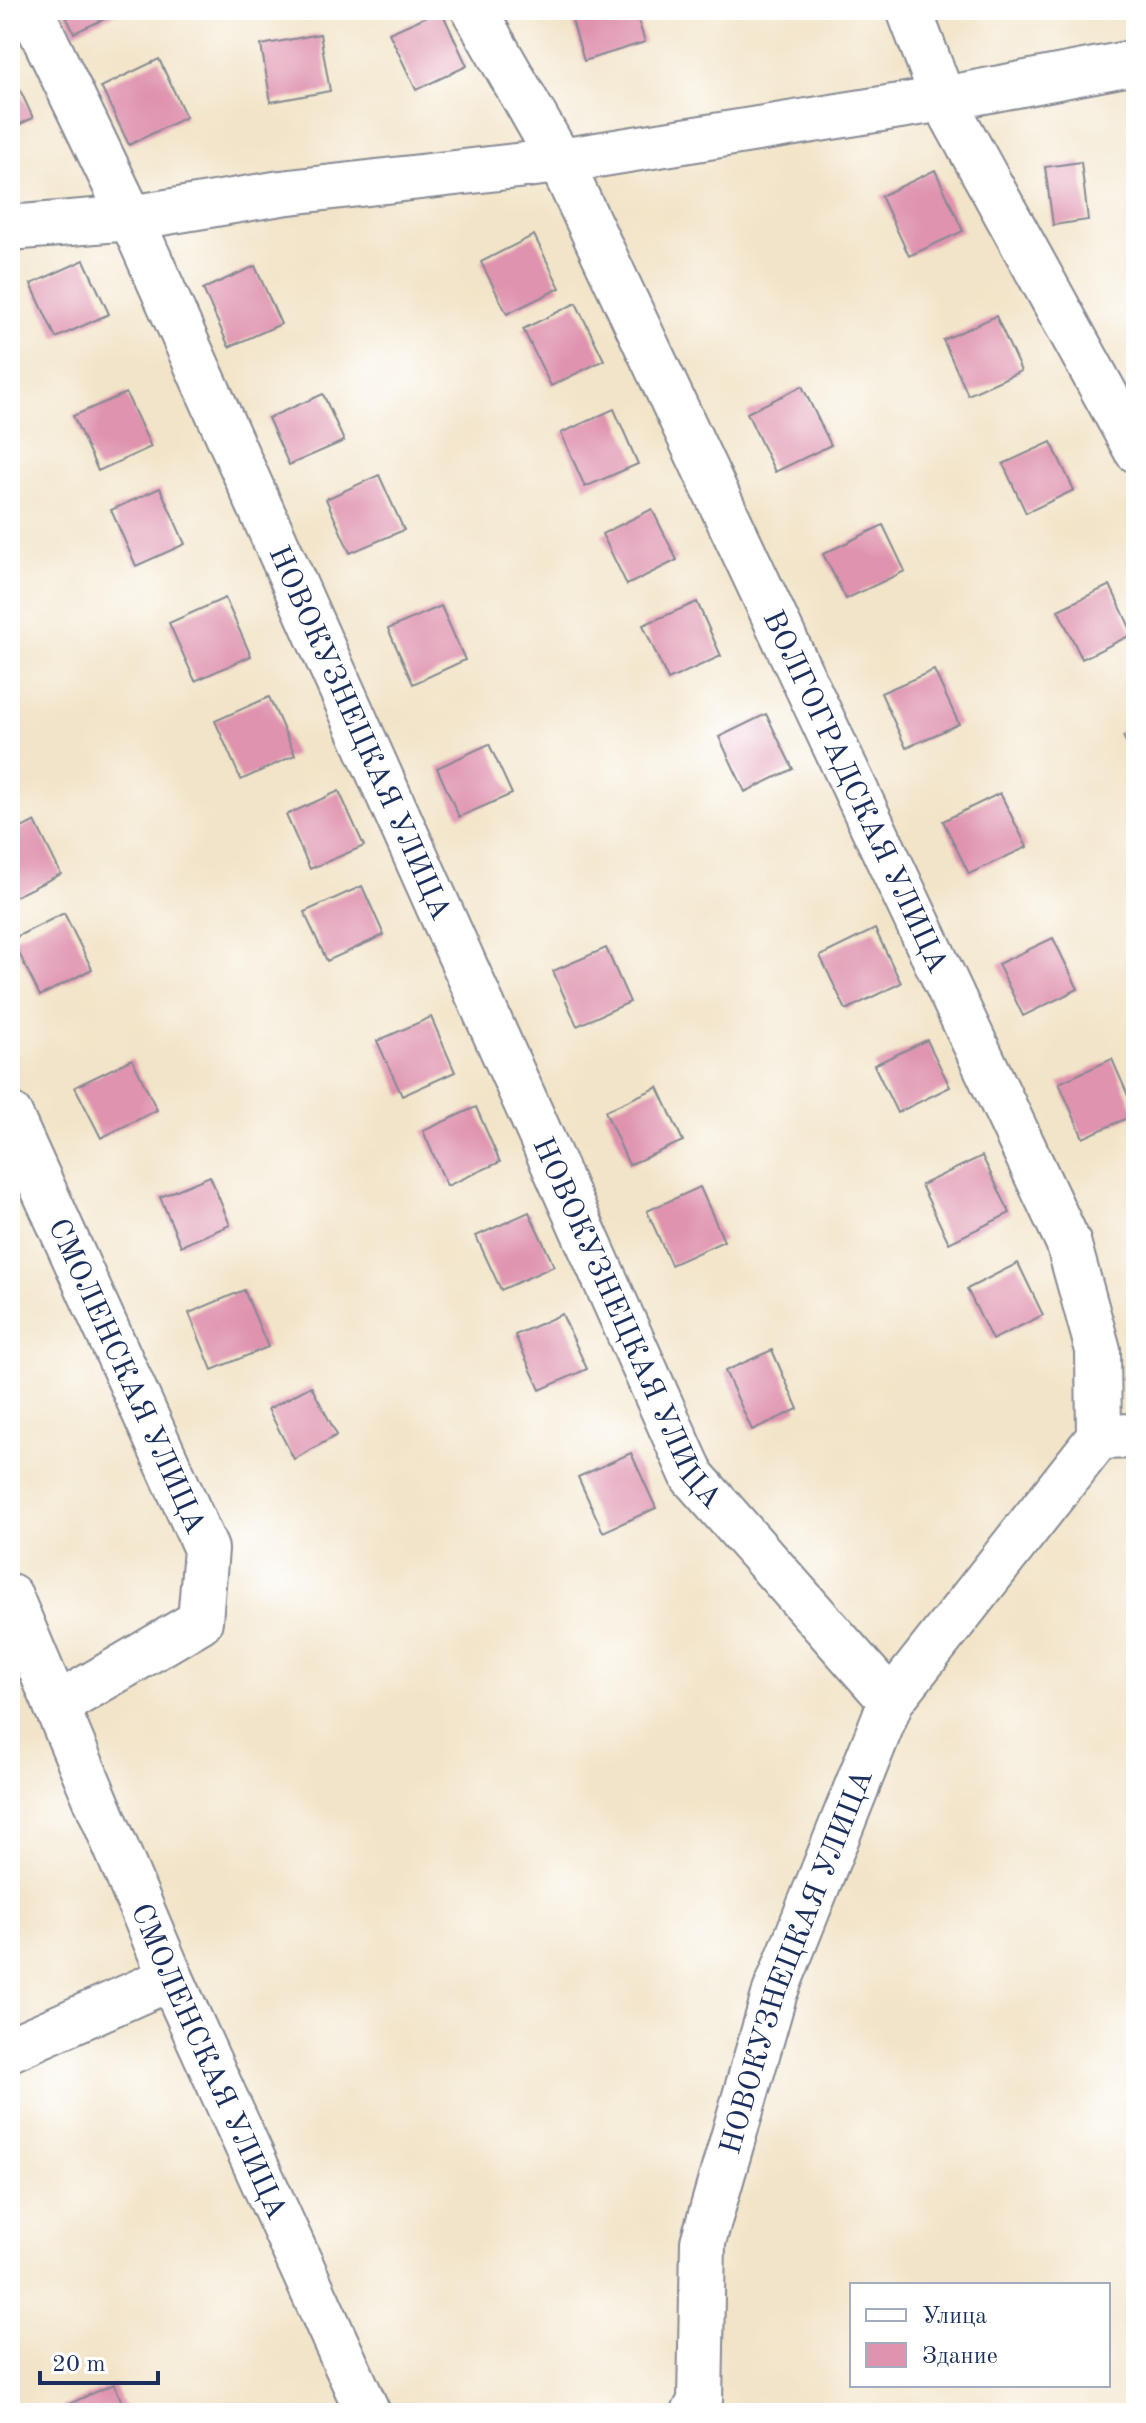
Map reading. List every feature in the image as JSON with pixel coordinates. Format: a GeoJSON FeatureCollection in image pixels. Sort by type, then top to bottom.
{"type":"FeatureCollection","features":[{"type":"Feature","properties":{"kind":"street","name":"НОВОКУЗНЕЦКАЯ УЛИЦА"},"geometry":{"type":"LineString","coordinates":[[31,10],[131,218],[693,1477],[891,1701],[775,1992],[703,2242],[700,2401],[694,2413]]}},
{"type":"Feature","properties":{"kind":"street","name":"ВОЛГОГРАДСКАЯ УЛИЦА"},"geometry":{"type":"LineString","coordinates":[[474,10],[560,161],[1068,1242],[1098,1350],[1117,1436]]}},
{"type":"Feature","properties":{"kind":"street"},"geometry":{"type":"LineString","coordinates":[[909,10],[943,99],[1136,450]]}},
{"type":"Feature","properties":{"kind":"street"},"geometry":{"type":"LineString","coordinates":[[10,228],[131,218],[281,193],[560,161],[943,99],[1136,62]]}},
{"type":"Feature","properties":{"kind":"street","name":"СМОЛЕНСКАЯ УЛИЦА"},"geometry":{"type":"LineString","coordinates":[[10,1115],[206,1549],[200,1621],[56,1706]]}},
{"type":"Feature","properties":{"kind":"street"},"geometry":{"type":"LineString","coordinates":[[891,1701],[1117,1436]]}},
{"type":"Feature","properties":{"kind":"street","name":"СМОЛЕНСКАЯ УЛИЦА"},"geometry":{"type":"LineString","coordinates":[[10,1596],[171,1978],[368,2413]]}},
{"type":"Feature","properties":{"kind":"street"},"geometry":{"type":"LineString","coordinates":[[10,2049],[171,1978]]}},
{"type":"Feature","properties":{"kind":"building"},"geometry":{"type":"Polygon","coordinates":[[[63,10],[124,10],[74,33],[63,10]]]}},
{"type":"Feature","properties":{"kind":"building"},"geometry":{"type":"Polygon","coordinates":[[[441,10],[467,66],[416,90],[389,33],[441,10]]]}},
{"type":"Feature","properties":{"kind":"building"},"geometry":{"type":"Polygon","coordinates":[[[569,10],[635,10],[645,42],[584,61],[569,10]]]}},
{"type":"Feature","properties":{"kind":"building"},"geometry":{"type":"Polygon","coordinates":[[[320,34],[330,91],[271,102],[261,45],[320,34]]]}},
{"type":"Feature","properties":{"kind":"building"},"geometry":{"type":"Polygon","coordinates":[[[159,59],[186,117],[129,145],[101,87],[159,59]]]}},
{"type":"Feature","properties":{"kind":"building"},"geometry":{"type":"Polygon","coordinates":[[[10,68],[33,118],[10,129],[10,68]]]}},
{"type":"Feature","properties":{"kind":"building"},"geometry":{"type":"Polygon","coordinates":[[[1081,162],[1088,220],[1053,225],[1045,167],[1081,162]]]}},
{"type":"Feature","properties":{"kind":"building"},"geometry":{"type":"Polygon","coordinates":[[[935,170],[963,231],[909,256],[881,196],[935,170]]]}},
{"type":"Feature","properties":{"kind":"building"},"geometry":{"type":"Polygon","coordinates":[[[534,235],[560,288],[507,314],[481,262],[534,235]]]}},
{"type":"Feature","properties":{"kind":"building"},"geometry":{"type":"Polygon","coordinates":[[[84,260],[109,314],[56,338],[31,284],[84,260]]]}},
{"type":"Feature","properties":{"kind":"building"},"geometry":{"type":"Polygon","coordinates":[[[255,266],[281,324],[229,347],[203,289],[255,266]]]}},
{"type":"Feature","properties":{"kind":"building"},"geometry":{"type":"Polygon","coordinates":[[[576,303],[604,360],[551,386],[523,329],[576,303]]]}},
{"type":"Feature","properties":{"kind":"building"},"geometry":{"type":"Polygon","coordinates":[[[996,316],[1021,371],[968,395],[943,340],[996,316]]]}},
{"type":"Feature","properties":{"kind":"building"},"geometry":{"type":"Polygon","coordinates":[[[802,386],[831,445],[775,472],[747,413],[802,386]]]}},
{"type":"Feature","properties":{"kind":"building"},"geometry":{"type":"Polygon","coordinates":[[[126,393],[151,447],[98,471],[73,416],[126,393]]]}},
{"type":"Feature","properties":{"kind":"building"},"geometry":{"type":"Polygon","coordinates":[[[323,394],[344,441],[289,465],[268,418],[323,394]]]}},
{"type":"Feature","properties":{"kind":"building"},"geometry":{"type":"Polygon","coordinates":[[[614,409],[638,464],[585,487],[561,433],[614,409]]]}},
{"type":"Feature","properties":{"kind":"building"},"geometry":{"type":"Polygon","coordinates":[[[1051,442],[1074,490],[1026,513],[1003,464],[1051,442]]]}},
{"type":"Feature","properties":{"kind":"building"},"geometry":{"type":"Polygon","coordinates":[[[379,475],[404,530],[350,553],[326,499],[379,475]]]}},
{"type":"Feature","properties":{"kind":"building"},"geometry":{"type":"Polygon","coordinates":[[[160,488],[185,544],[136,566],[111,510],[160,488]]]}},
{"type":"Feature","properties":{"kind":"building"},"geometry":{"type":"Polygon","coordinates":[[[652,509],[677,560],[627,585],[602,534],[652,509]]]}},
{"type":"Feature","properties":{"kind":"building"},"geometry":{"type":"Polygon","coordinates":[[[883,525],[905,571],[846,599],[823,554],[883,525]]]}},
{"type":"Feature","properties":{"kind":"building"},"geometry":{"type":"Polygon","coordinates":[[[1110,585],[1133,634],[1082,659],[1058,610],[1110,585]]]}},
{"type":"Feature","properties":{"kind":"building"},"geometry":{"type":"Polygon","coordinates":[[[225,598],[251,656],[195,681],[169,623],[225,598]]]}},
{"type":"Feature","properties":{"kind":"building"},"geometry":{"type":"Polygon","coordinates":[[[697,602],[721,656],[668,680],[643,625],[697,602]]]}},
{"type":"Feature","properties":{"kind":"building"},"geometry":{"type":"Polygon","coordinates":[[[441,606],[465,660],[413,684],[388,629],[441,606]]]}},
{"type":"Feature","properties":{"kind":"building"},"geometry":{"type":"Polygon","coordinates":[[[934,670],[959,724],[906,748],[881,693],[934,670]]]}},
{"type":"Feature","properties":{"kind":"building"},"geometry":{"type":"Polygon","coordinates":[[[269,697],[295,755],[241,780],[215,721],[269,697]]]}},
{"type":"Feature","properties":{"kind":"building"},"geometry":{"type":"Polygon","coordinates":[[[766,714],[793,769],[745,792],[719,737],[766,714]]]}},
{"type":"Feature","properties":{"kind":"building"},"geometry":{"type":"Polygon","coordinates":[[[1136,730],[1136,763],[1123,736],[1136,730]]]}},
{"type":"Feature","properties":{"kind":"building"},"geometry":{"type":"Polygon","coordinates":[[[489,744],[512,794],[459,817],[437,768],[489,744]]]}},
{"type":"Feature","properties":{"kind":"building"},"geometry":{"type":"Polygon","coordinates":[[[339,791],[364,846],[310,869],[286,815],[339,791]]]}},
{"type":"Feature","properties":{"kind":"building"},"geometry":{"type":"Polygon","coordinates":[[[1000,793],[1027,847],[969,874],[943,821],[1000,793]]]}},
{"type":"Feature","properties":{"kind":"building"},"geometry":{"type":"Polygon","coordinates":[[[35,821],[61,874],[10,899],[10,834],[35,821]]]}},
{"type":"Feature","properties":{"kind":"building"},"geometry":{"type":"Polygon","coordinates":[[[362,886],[384,935],[327,961],[304,912],[362,886]]]}},
{"type":"Feature","properties":{"kind":"building"},"geometry":{"type":"Polygon","coordinates":[[[64,913],[92,969],[40,996],[12,939],[64,913]]]}},
{"type":"Feature","properties":{"kind":"building"},"geometry":{"type":"Polygon","coordinates":[[[875,929],[901,983],[846,1010],[820,956],[875,929]]]}},
{"type":"Feature","properties":{"kind":"building"},"geometry":{"type":"Polygon","coordinates":[[[1053,938],[1078,989],[1023,1016],[998,964],[1053,938]]]}},
{"type":"Feature","properties":{"kind":"building"},"geometry":{"type":"Polygon","coordinates":[[[606,948],[630,1002],[577,1026],[553,971],[606,948]]]}},
{"type":"Feature","properties":{"kind":"building"},"geometry":{"type":"Polygon","coordinates":[[[431,1017],[455,1072],[402,1096],[377,1041],[431,1017]]]}},
{"type":"Feature","properties":{"kind":"building"},"geometry":{"type":"Polygon","coordinates":[[[927,1040],[950,1087],[897,1113],[874,1065],[927,1040]]]}},
{"type":"Feature","properties":{"kind":"building"},"geometry":{"type":"Polygon","coordinates":[[[132,1059],[157,1110],[101,1138],[75,1087],[132,1059]]]}},
{"type":"Feature","properties":{"kind":"building"},"geometry":{"type":"Polygon","coordinates":[[[1112,1059],[1136,1114],[1083,1138],[1059,1083],[1112,1059]]]}},
{"type":"Feature","properties":{"kind":"building"},"geometry":{"type":"Polygon","coordinates":[[[658,1087],[683,1141],[629,1165],[605,1111],[658,1087]]]}},
{"type":"Feature","properties":{"kind":"building"},"geometry":{"type":"Polygon","coordinates":[[[476,1107],[500,1162],[447,1186],[423,1131],[476,1107]]]}},
{"type":"Feature","properties":{"kind":"building"},"geometry":{"type":"Polygon","coordinates":[[[982,1156],[1010,1213],[949,1243],[921,1185],[982,1156]]]}},
{"type":"Feature","properties":{"kind":"building"},"geometry":{"type":"Polygon","coordinates":[[[210,1176],[230,1225],[181,1246],[160,1197],[210,1176]]]}},
{"type":"Feature","properties":{"kind":"building"},"geometry":{"type":"Polygon","coordinates":[[[700,1187],[724,1241],[671,1265],[647,1211],[700,1187]]]}},
{"type":"Feature","properties":{"kind":"building"},"geometry":{"type":"Polygon","coordinates":[[[529,1212],[554,1266],[501,1290],[476,1236],[529,1212]]]}},
{"type":"Feature","properties":{"kind":"building"},"geometry":{"type":"Polygon","coordinates":[[[1018,1263],[1043,1315],[992,1340],[967,1289],[1018,1263]]]}},
{"type":"Feature","properties":{"kind":"building"},"geometry":{"type":"Polygon","coordinates":[[[244,1290],[268,1347],[212,1370],[189,1313],[244,1290]]]}},
{"type":"Feature","properties":{"kind":"building"},"geometry":{"type":"Polygon","coordinates":[[[562,1314],[587,1369],[540,1390],[515,1335],[562,1314]]]}},
{"type":"Feature","properties":{"kind":"building"},"geometry":{"type":"Polygon","coordinates":[[[772,1350],[798,1409],[752,1430],[725,1371],[772,1350]]]}},
{"type":"Feature","properties":{"kind":"building"},"geometry":{"type":"Polygon","coordinates":[[[311,1386],[337,1435],[294,1459],[268,1409],[311,1386]]]}},
{"type":"Feature","properties":{"kind":"building"},"geometry":{"type":"Polygon","coordinates":[[[631,1453],[656,1508],[603,1532],[578,1477],[631,1453]]]}},
{"type":"Feature","properties":{"kind":"building"},"geometry":{"type":"Polygon","coordinates":[[[114,2384],[127,2413],[64,2413],[62,2407],[114,2384]]]}}]}
